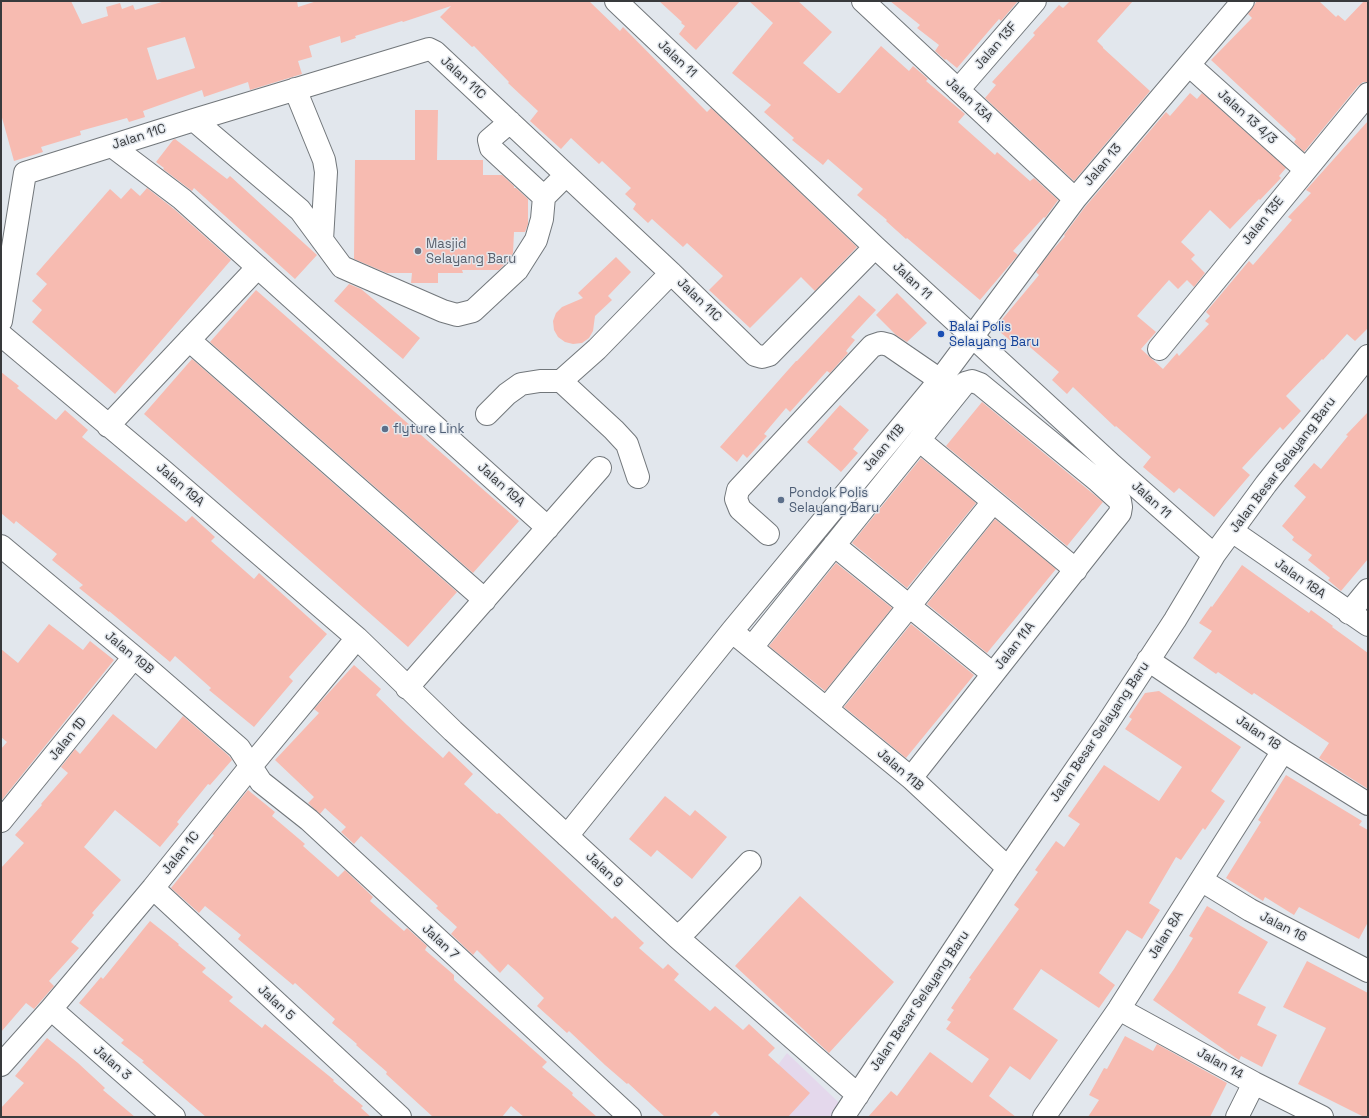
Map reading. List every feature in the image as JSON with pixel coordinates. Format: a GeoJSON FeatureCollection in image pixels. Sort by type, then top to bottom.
{"type":"FeatureCollection","features":[{"type":"Feature","properties":{"kind":"street","name":"Jalan 11"},"geometry":{"type":"LineString","coordinates":[[616,1],[875,247],[1111,464],[1214,555]]}},
{"type":"Feature","properties":{"kind":"street","name":"Jalan 13A"},"geometry":{"type":"LineString","coordinates":[[863,1],[1075,199]]}},
{"type":"Feature","properties":{"kind":"street","name":"Jalan 13F"},"geometry":{"type":"LineString","coordinates":[[958,90],[1035,1]]}},
{"type":"Feature","properties":{"kind":"street","name":"Jalan 13"},"geometry":{"type":"LineString","coordinates":[[973,337],[1075,199],[1243,1]]}},
{"type":"Feature","properties":{"kind":"street","name":"Jalan 11C"},"geometry":{"type":"LineString","coordinates":[[1,321],[25,173],[429,49],[435,52],[671,273],[755,355],[762,357],[770,355],[875,247]]}},
{"type":"Feature","properties":{"kind":"street","name":"Jalan 13 4/3"},"geometry":{"type":"LineString","coordinates":[[1189,65],[1306,169]]}},
{"type":"Feature","properties":{"kind":"street"},"geometry":{"type":"LineString","coordinates":[[295,89],[324,160],[326,172],[322,240]]}},
{"type":"Feature","properties":{"kind":"street","name":"Jalan 13E"},"geometry":{"type":"LineString","coordinates":[[1159,349],[1368,94]]}},
{"type":"Feature","properties":{"kind":"street"},"geometry":{"type":"LineString","coordinates":[[194,120],[300,210],[342,267],[443,311],[457,315],[473,311],[517,270],[536,240],[542,219],[544,197],[566,175]]}},
{"type":"Feature","properties":{"kind":"street"},"geometry":{"type":"LineString","coordinates":[[510,122],[489,140],[491,148],[544,197]]}},
{"type":"Feature","properties":{"kind":"street","name":"Jalan 19A"},"geometry":{"type":"LineString","coordinates":[[112,146],[182,199],[548,528]]}},
{"type":"Feature","properties":{"kind":"street"},"geometry":{"type":"LineString","coordinates":[[108,426],[258,267]]}},
{"type":"Feature","properties":{"kind":"street"},"geometry":{"type":"LineString","coordinates":[[487,414],[521,384],[540,381],[561,381],[597,349],[671,273]]}},
{"type":"Feature","properties":{"kind":"street","name":"Jalan 19A"},"geometry":{"type":"LineString","coordinates":[[1,335],[162,470],[357,638]]}},
{"type":"Feature","properties":{"kind":"street","name":"Jalan 11B"},"geometry":{"type":"LineString","coordinates":[[567,836],[732,631],[940,380],[973,337]]}},
{"type":"Feature","properties":{"kind":"street"},"geometry":{"type":"LineString","coordinates":[[189,340],[485,600]]}},
{"type":"Feature","properties":{"kind":"street"},"geometry":{"type":"LineString","coordinates":[[768,534],[740,508],[736,499],[738,490],[872,346],[881,343],[889,345],[940,380]]}},
{"type":"Feature","properties":{"kind":"street","name":"Jalan Besar Selayang Baru"},"geometry":{"type":"LineString","coordinates":[[843,1117],[1008,868],[1105,727],[1175,620],[1214,555],[1266,484],[1368,356]]}},
{"type":"Feature","properties":{"kind":"street"},"geometry":{"type":"LineString","coordinates":[[561,381],[614,430],[626,444],[638,477]]}},
{"type":"Feature","properties":{"kind":"street"},"geometry":{"type":"LineString","coordinates":[[752,647],[965,383],[972,381],[980,384],[1098,481],[1111,464]]}},
{"type":"Feature","properties":{"kind":"street"},"geometry":{"type":"LineString","coordinates":[[919,440],[1076,570]]}},
{"type":"Feature","properties":{"kind":"street"},"geometry":{"type":"LineString","coordinates":[[407,688],[600,468]]}},
{"type":"Feature","properties":{"kind":"street","name":"Jalan 11A"},"geometry":{"type":"LineString","coordinates":[[911,778],[1120,513],[1120,501],[1098,481]]}},
{"type":"Feature","properties":{"kind":"street"},"geometry":{"type":"LineString","coordinates":[[827,708],[993,502]]}},
{"type":"Feature","properties":{"kind":"street","name":"Jalan 18A"},"geometry":{"type":"LineString","coordinates":[[1232,531],[1368,626]]}},
{"type":"Feature","properties":{"kind":"street"},"geometry":{"type":"LineString","coordinates":[[834,545],[993,674]]}},
{"type":"Feature","properties":{"kind":"street","name":"Jalan 19B"},"geometry":{"type":"LineString","coordinates":[[1,546],[239,748],[251,766]]}},
{"type":"Feature","properties":{"kind":"street"},"geometry":{"type":"LineString","coordinates":[[1349,613],[1368,590]]}},
{"type":"Feature","properties":{"kind":"street","name":"Jalan 11B"},"geometry":{"type":"LineString","coordinates":[[732,631],[911,778],[1008,868]]}},
{"type":"Feature","properties":{"kind":"street","name":"Jalan 9"},"geometry":{"type":"LineString","coordinates":[[357,638],[407,688],[677,937],[858,1094]]}},
{"type":"Feature","properties":{"kind":"street","name":"Jalan 1C"},"geometry":{"type":"LineString","coordinates":[[1,1065],[51,1009],[152,888],[357,638]]}},
{"type":"Feature","properties":{"kind":"street","name":"Jalan 1D"},"geometry":{"type":"LineString","coordinates":[[1,821],[134,658]]}},
{"type":"Feature","properties":{"kind":"street","name":"Jalan 18"},"geometry":{"type":"LineString","coordinates":[[1148,660],[1283,751],[1368,804]]}},
{"type":"Feature","properties":{"kind":"street","name":"Jalan 8A"},"geometry":{"type":"LineString","coordinates":[[1044,1117],[1119,1009],[1283,751]]}},
{"type":"Feature","properties":{"kind":"street","name":"Jalan 7"},"geometry":{"type":"LineString","coordinates":[[251,766],[261,782],[309,820],[630,1117]]}},
{"type":"Feature","properties":{"kind":"street"},"geometry":{"type":"LineString","coordinates":[[677,937],[688,928],[750,862]]}},
{"type":"Feature","properties":{"kind":"street","name":"Jalan 16"},"geometry":{"type":"LineString","coordinates":[[1201,880],[1250,910],[1368,971]]}},
{"type":"Feature","properties":{"kind":"street","name":"Jalan 5"},"geometry":{"type":"LineString","coordinates":[[152,888],[400,1117]]}},
{"type":"Feature","properties":{"kind":"street","name":"Jalan 3"},"geometry":{"type":"LineString","coordinates":[[51,1009],[174,1117]]}},
{"type":"Feature","properties":{"kind":"street","name":"Jalan 14"},"geometry":{"type":"LineString","coordinates":[[1119,1009],[1254,1083],[1322,1117]]}},
{"type":"Feature","properties":{"kind":"street"},"geometry":{"type":"LineString","coordinates":[[1237,1117],[1254,1083]]}},
{"type":"Feature","properties":{"kind":"shaded area"},"geometry":{"type":"Polygon","coordinates":[[[787,1053],[854,1117],[739,1117],[787,1053]]]}},
{"type":"Feature","properties":{"kind":"building"},"geometry":{"type":"Polygon","coordinates":[[[1,1],[71,1],[82,24],[108,16],[106,7],[120,3],[122,9],[133,5],[135,10],[165,1],[297,1],[298,7],[317,1],[589,1],[620,31],[623,27],[707,112],[711,108],[857,247],[815,291],[801,277],[750,328],[709,290],[723,276],[687,243],[683,247],[652,219],[648,223],[633,209],[636,204],[625,194],[631,188],[602,161],[599,164],[571,138],[561,149],[530,121],[538,111],[508,83],[509,82],[474,46],[472,47],[440,17],[451,6],[355,36],[356,38],[341,43],[340,36],[309,46],[312,57],[298,61],[302,74],[250,90],[248,82],[204,97],[202,90],[143,111],[145,117],[129,122],[127,118],[80,131],[81,135],[41,147],[43,152],[14,161],[1,114],[1,1]],[[185,37],[147,48],[157,80],[195,68],[185,37]]]}},
{"type":"Feature","properties":{"kind":"building"},"geometry":{"type":"Polygon","coordinates":[[[659,1],[740,1],[696,50],[679,34],[685,26],[681,23],[682,22],[659,1]]]}},
{"type":"Feature","properties":{"kind":"building"},"geometry":{"type":"Polygon","coordinates":[[[749,1],[798,1],[832,32],[803,63],[838,93],[840,93],[881,46],[909,71],[913,66],[928,79],[926,81],[965,114],[958,122],[995,155],[997,152],[1030,181],[1034,178],[1058,200],[1045,218],[1044,217],[1013,251],[1018,255],[980,300],[907,238],[906,239],[886,221],[887,220],[857,195],[863,189],[828,159],[823,165],[792,140],[794,138],[764,112],[771,105],[732,73],[773,23],[749,1]]]}},
{"type":"Feature","properties":{"kind":"building"},"geometry":{"type":"Polygon","coordinates":[[[890,1],[1018,1],[1001,21],[999,19],[957,68],[935,51],[939,45],[917,28],[920,25],[890,1]]]}},
{"type":"Feature","properties":{"kind":"building"},"geometry":{"type":"Polygon","coordinates":[[[1070,1],[1133,1],[1097,41],[1150,91],[1074,181],[985,98],[996,85],[992,82],[1035,35],[1033,33],[1059,5],[1063,8],[1070,1]]]}},
{"type":"Feature","properties":{"kind":"building"},"geometry":{"type":"Polygon","coordinates":[[[1257,1],[1319,1],[1336,17],[1338,15],[1345,21],[1364,1],[1368,1],[1368,82],[1363,82],[1358,86],[1304,152],[1294,142],[1296,139],[1211,60],[1252,18],[1248,14],[1257,1]]]}},
{"type":"Feature","properties":{"kind":"building"},"geometry":{"type":"Polygon","coordinates":[[[1190,93],[1197,99],[1202,93],[1286,168],[1279,176],[1281,178],[1230,229],[1210,210],[1181,242],[1195,255],[1191,259],[1205,273],[1194,287],[1187,280],[1178,289],[1169,280],[1137,316],[1156,332],[1141,349],[1163,369],[1177,353],[1179,356],[1209,324],[1205,321],[1210,316],[1206,312],[1249,261],[1253,265],[1292,220],[1288,217],[1311,193],[1306,190],[1368,121],[1368,328],[1355,341],[1347,334],[1286,396],[1301,411],[1283,430],[1280,427],[1242,468],[1250,475],[1214,517],[1179,488],[1174,493],[1143,467],[1151,457],[1116,426],[1115,427],[1073,387],[1067,394],[1052,380],[1059,372],[1024,342],[1019,348],[1000,332],[999,323],[1039,275],[1036,272],[1065,236],[1064,235],[1085,207],[1166,112],[1170,116],[1190,93]]]}},
{"type":"Feature","properties":{"kind":"building"},"geometry":{"type":"Polygon","coordinates":[[[415,110],[438,110],[437,160],[483,160],[483,175],[502,175],[514,186],[514,188],[516,188],[528,199],[528,224],[525,232],[514,232],[513,253],[499,270],[462,270],[463,273],[438,273],[438,283],[411,283],[412,273],[387,273],[354,259],[355,160],[415,160],[415,110]]]}},
{"type":"Feature","properties":{"kind":"building"},"geometry":{"type":"Polygon","coordinates":[[[175,139],[227,179],[230,176],[317,255],[295,279],[194,188],[192,191],[156,162],[175,139]]]}},
{"type":"Feature","properties":{"kind":"building"},"geometry":{"type":"Polygon","coordinates":[[[131,188],[140,196],[147,188],[174,209],[231,260],[115,394],[32,322],[42,310],[32,301],[47,284],[36,274],[110,189],[121,199],[131,188]]]}},
{"type":"Feature","properties":{"kind":"building"},"geometry":{"type":"Polygon","coordinates":[[[616,257],[631,272],[608,296],[612,300],[595,316],[593,331],[589,338],[582,343],[573,344],[565,342],[558,337],[554,330],[553,321],[556,313],[562,307],[583,298],[578,293],[616,257]]]}},
{"type":"Feature","properties":{"kind":"building"},"geometry":{"type":"Polygon","coordinates":[[[349,284],[361,289],[420,338],[403,359],[334,301],[349,284]]]}},
{"type":"Feature","properties":{"kind":"building"},"geometry":{"type":"Polygon","coordinates":[[[256,290],[519,521],[473,573],[210,342],[256,290]]]}},
{"type":"Feature","properties":{"kind":"building"},"geometry":{"type":"Polygon","coordinates":[[[897,293],[927,323],[907,342],[896,335],[876,315],[897,293]]]}},
{"type":"Feature","properties":{"kind":"building"},"geometry":{"type":"Polygon","coordinates":[[[859,295],[876,310],[851,337],[855,340],[846,351],[848,353],[830,373],[827,371],[790,412],[786,408],[764,434],[767,436],[747,458],[743,454],[737,462],[720,447],[796,361],[859,295]]]}},
{"type":"Feature","properties":{"kind":"building"},"geometry":{"type":"Polygon","coordinates":[[[192,359],[457,592],[408,647],[144,414],[192,359]]]}},
{"type":"Feature","properties":{"kind":"building"},"geometry":{"type":"Polygon","coordinates":[[[1,372],[19,386],[17,388],[56,420],[65,410],[88,430],[82,437],[186,522],[192,516],[215,537],[211,541],[254,579],[259,573],[327,634],[289,677],[293,681],[254,727],[209,690],[211,688],[175,656],[170,662],[79,588],[83,585],[52,560],[57,554],[16,521],[14,524],[1,513],[1,372]]]}},
{"type":"Feature","properties":{"kind":"building"},"geometry":{"type":"Polygon","coordinates":[[[982,402],[1103,502],[1067,546],[946,446],[982,402]]]}},
{"type":"Feature","properties":{"kind":"building"},"geometry":{"type":"Polygon","coordinates":[[[840,405],[869,430],[853,449],[858,453],[841,472],[807,442],[840,405]]]}},
{"type":"Feature","properties":{"kind":"building"},"geometry":{"type":"Polygon","coordinates":[[[1368,412],[1368,559],[1341,591],[1328,580],[1330,578],[1308,560],[1312,555],[1292,540],[1294,537],[1282,526],[1306,497],[1294,486],[1314,463],[1321,469],[1348,436],[1346,435],[1368,412]]]}},
{"type":"Feature","properties":{"kind":"building"},"geometry":{"type":"Polygon","coordinates":[[[921,458],[976,503],[907,588],[852,543],[921,458]]]}},
{"type":"Feature","properties":{"kind":"building"},"geometry":{"type":"Polygon","coordinates":[[[995,519],[1056,569],[987,653],[927,604],[995,519]]]}},
{"type":"Feature","properties":{"kind":"building"},"geometry":{"type":"Polygon","coordinates":[[[836,563],[892,608],[825,691],[769,646],[836,563]]]}},
{"type":"Feature","properties":{"kind":"building"},"geometry":{"type":"Polygon","coordinates":[[[1242,565],[1309,613],[1311,610],[1368,653],[1368,789],[1319,758],[1329,743],[1254,693],[1252,695],[1218,672],[1216,674],[1193,658],[1212,631],[1199,623],[1242,565]]]}},
{"type":"Feature","properties":{"kind":"building"},"geometry":{"type":"Polygon","coordinates":[[[49,624],[83,650],[90,641],[114,660],[1,801],[1,749],[7,742],[1,737],[1,649],[18,663],[49,624]]]}},
{"type":"Feature","properties":{"kind":"building"},"geometry":{"type":"Polygon","coordinates":[[[911,624],[974,675],[906,758],[844,707],[911,624]]]}},
{"type":"Feature","properties":{"kind":"building"},"geometry":{"type":"Polygon","coordinates":[[[354,665],[381,689],[376,695],[443,758],[449,751],[473,774],[464,784],[497,814],[499,813],[612,919],[615,916],[644,943],[639,948],[663,969],[668,964],[679,974],[674,980],[710,1011],[715,1006],[743,1030],[749,1024],[775,1048],[768,1055],[810,1093],[788,1117],[721,1117],[715,1111],[709,1117],[665,1117],[628,1083],[627,1084],[605,1065],[569,1031],[567,1033],[537,1006],[544,998],[516,971],[508,964],[500,973],[477,950],[473,955],[451,934],[457,927],[436,908],[438,906],[361,836],[354,844],[341,832],[346,827],[325,808],[320,814],[308,803],[314,797],[275,760],[319,713],[314,709],[354,665]]]}},
{"type":"Feature","properties":{"kind":"building"},"geometry":{"type":"Polygon","coordinates":[[[1159,691],[1241,747],[1211,791],[1225,801],[1205,830],[1203,828],[1181,860],[1176,857],[1149,903],[1160,910],[1142,939],[1127,930],[1099,973],[1115,985],[1099,1008],[1041,969],[1013,1009],[1058,1040],[1030,1080],[1010,1066],[989,1096],[1016,1117],[868,1117],[891,1091],[897,1096],[930,1052],[972,1083],[989,1059],[946,1029],[951,1022],[947,1020],[954,1010],[951,1008],[971,979],[969,978],[1019,909],[1014,905],[1038,872],[1035,870],[1056,841],[1064,847],[1080,824],[1068,816],[1104,765],[1159,801],[1182,767],[1125,729],[1132,719],[1129,717],[1145,693],[1159,691]]]}},
{"type":"Feature","properties":{"kind":"building"},"geometry":{"type":"Polygon","coordinates":[[[113,714],[156,749],[183,716],[232,760],[210,785],[208,784],[177,822],[179,824],[160,847],[115,810],[84,847],[121,880],[92,913],[94,915],[71,942],[79,948],[49,981],[54,986],[34,1009],[26,1003],[1,1032],[1,868],[24,843],[15,835],[68,773],[61,767],[75,749],[80,754],[113,714]]]}},
{"type":"Feature","properties":{"kind":"building"},"geometry":{"type":"Polygon","coordinates":[[[1286,775],[1362,821],[1359,825],[1368,830],[1368,922],[1359,939],[1299,907],[1294,915],[1265,897],[1263,901],[1226,878],[1261,822],[1258,820],[1286,775]]]}},
{"type":"Feature","properties":{"kind":"building"},"geometry":{"type":"Polygon","coordinates":[[[248,790],[275,812],[272,816],[305,844],[303,846],[338,877],[345,870],[373,897],[370,901],[404,931],[407,928],[427,946],[425,950],[454,975],[454,980],[547,1062],[542,1067],[573,1093],[572,1095],[597,1117],[524,1117],[511,1106],[502,1117],[433,1117],[386,1074],[387,1072],[356,1045],[357,1044],[332,1023],[335,1019],[295,983],[293,985],[238,939],[241,935],[205,906],[199,913],[171,888],[248,790]]]}},
{"type":"Feature","properties":{"kind":"building"},"geometry":{"type":"Polygon","coordinates":[[[665,796],[690,816],[695,810],[727,837],[692,879],[657,850],[651,857],[629,839],[665,796]]]}},
{"type":"Feature","properties":{"kind":"building"},"geometry":{"type":"Polygon","coordinates":[[[800,896],[894,982],[829,1053],[735,966],[800,896]]]}},
{"type":"Feature","properties":{"kind":"building"},"geometry":{"type":"Polygon","coordinates":[[[1207,906],[1268,942],[1238,993],[1266,1007],[1257,1025],[1277,1035],[1262,1067],[1241,1056],[1239,1060],[1153,1000],[1193,938],[1189,936],[1207,906]]]}},
{"type":"Feature","properties":{"kind":"building"},"geometry":{"type":"Polygon","coordinates":[[[150,921],[206,968],[202,972],[233,997],[229,1001],[262,1028],[265,1024],[334,1080],[333,1081],[363,1106],[361,1108],[371,1117],[206,1117],[142,1062],[144,1061],[121,1043],[124,1040],[79,1003],[101,977],[103,979],[150,921]]]}},
{"type":"Feature","properties":{"kind":"building"},"geometry":{"type":"Polygon","coordinates":[[[1307,961],[1368,993],[1368,1117],[1364,1117],[1298,1084],[1326,1028],[1283,1007],[1307,961]]]}},
{"type":"Feature","properties":{"kind":"building"},"geometry":{"type":"Polygon","coordinates":[[[1125,1036],[1153,1051],[1157,1044],[1227,1083],[1210,1117],[1088,1117],[1099,1100],[1089,1095],[1104,1068],[1107,1069],[1125,1036]]]}},
{"type":"Feature","properties":{"kind":"building"},"geometry":{"type":"Polygon","coordinates":[[[47,1038],[78,1063],[105,1088],[103,1090],[135,1117],[1,1117],[1,1108],[24,1083],[15,1076],[47,1038]]]}},
{"type":"Feature","properties":{"kind":"place","name":"Masjid Selayang Baru"},"geometry":{"type":"Point","coordinates":[418,251]}},
{"type":"Feature","properties":{"kind":"place","name":"Balai Polis Selayang Baru"},"geometry":{"type":"Point","coordinates":[941,334]}},
{"type":"Feature","properties":{"kind":"place","name":"flyture Link"},"geometry":{"type":"Point","coordinates":[385,429]}},
{"type":"Feature","properties":{"kind":"place","name":"Pondok Polis Selayang Baru"},"geometry":{"type":"Point","coordinates":[781,500]}}]}
